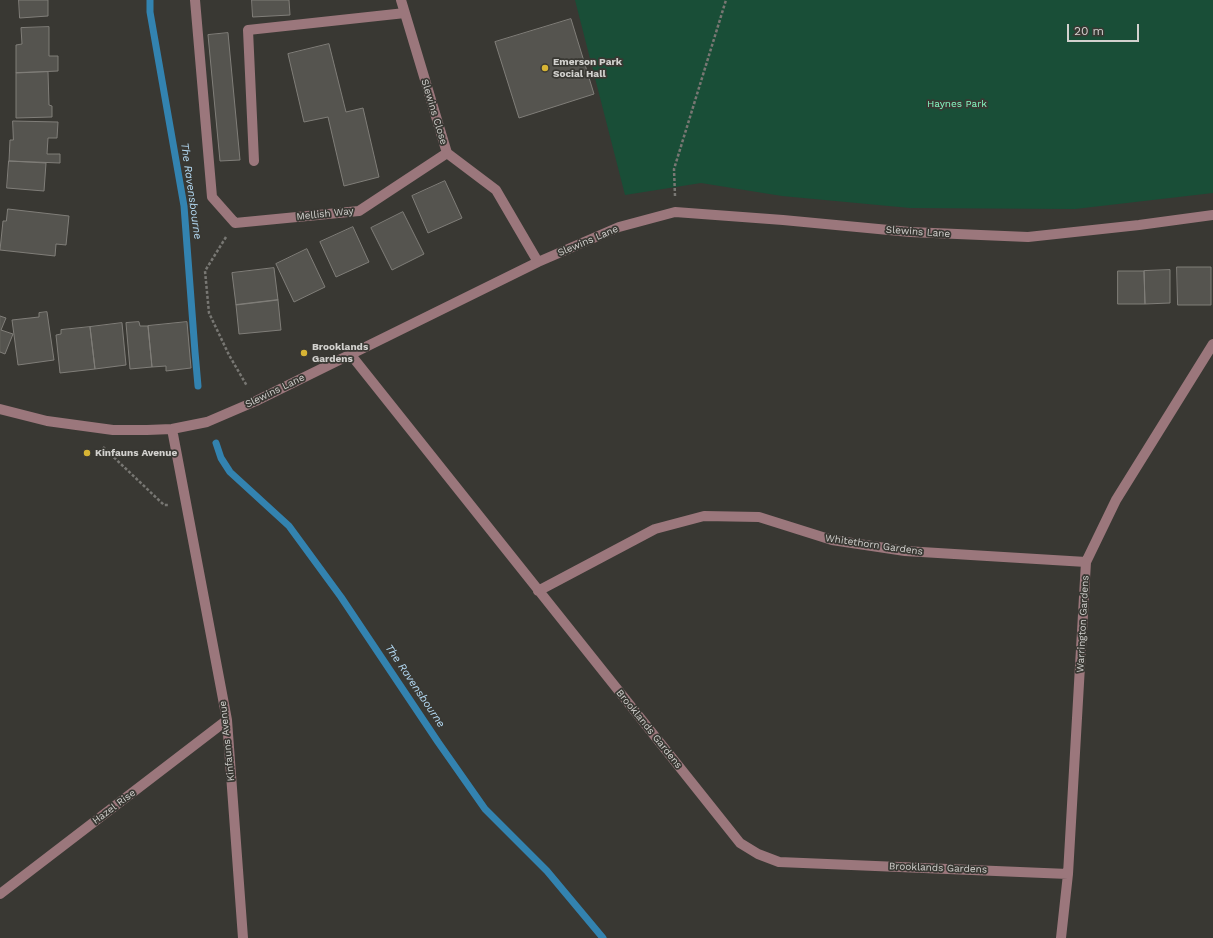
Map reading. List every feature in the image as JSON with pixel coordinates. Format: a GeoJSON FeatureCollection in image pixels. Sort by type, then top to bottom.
{"type":"FeatureCollection","features":[{"type":"Feature","properties":{"kind":"street"},"geometry":{"type":"LineString","coordinates":[[195,0],[212,197],[235,223]]}},
{"type":"Feature","properties":{"kind":"street","name":"Slewins Close"},"geometry":{"type":"LineString","coordinates":[[401,0],[447,153],[496,190],[538,262]]}},
{"type":"Feature","properties":{"kind":"street"},"geometry":{"type":"LineString","coordinates":[[254,161],[248,30],[405,14]]}},
{"type":"Feature","properties":{"kind":"street","name":"Mellish Way"},"geometry":{"type":"LineString","coordinates":[[235,223],[359,211],[447,153]]}},
{"type":"Feature","properties":{"kind":"street","name":"Slewins Lane"},"geometry":{"type":"LineString","coordinates":[[0,409],[47,421],[113,430],[172,429],[207,422],[256,401],[538,262],[619,227],[675,212],[784,220],[910,232],[1028,237],[1213,215]]}},
{"type":"Feature","properties":{"kind":"street","name":"Warrington Gardens"},"geometry":{"type":"LineString","coordinates":[[1061,938],[1068,874],[1086,562],[1116,500],[1213,344]]}},
{"type":"Feature","properties":{"kind":"street","name":"Brooklands Gardens"},"geometry":{"type":"LineString","coordinates":[[351,355],[740,843],[758,854],[779,862],[1068,874]]}},
{"type":"Feature","properties":{"kind":"street","name":"Kinfauns Avenue"},"geometry":{"type":"LineString","coordinates":[[172,429],[227,720],[241,936]]}},
{"type":"Feature","properties":{"kind":"street","name":"Whitethorn Gardens"},"geometry":{"type":"LineString","coordinates":[[538,591],[655,529],[704,516],[759,517],[832,540],[905,551],[1086,562]]}},
{"type":"Feature","properties":{"kind":"street","name":"Hazel Rise"},"geometry":{"type":"LineString","coordinates":[[0,894],[227,720]]}},
{"type":"Feature","properties":{"kind":"path"},"geometry":{"type":"LineString","coordinates":[[675,212],[674,169],[726,0]]}},
{"type":"Feature","properties":{"kind":"path"},"geometry":{"type":"LineString","coordinates":[[235,223],[205,271],[209,313],[229,355],[256,401]]}},
{"type":"Feature","properties":{"kind":"path"},"geometry":{"type":"LineString","coordinates":[[97,428],[99,443],[164,505],[187,506]]}},
{"type":"Feature","properties":{"kind":"green space","name":"Haynes Park"},"geometry":{"type":"Polygon","coordinates":[[[575,0],[1213,0],[1213,193],[1075,209],[910,208],[782,196],[701,183],[625,195],[575,0]]]}},
{"type":"Feature","properties":{"kind":"building"},"geometry":{"type":"Polygon","coordinates":[[[19,0],[48,0],[48,16],[20,18],[19,0]]]}},
{"type":"Feature","properties":{"kind":"building"},"geometry":{"type":"Polygon","coordinates":[[[252,0],[289,0],[290,15],[253,17],[252,0]]]}},
{"type":"Feature","properties":{"kind":"building","name":"Emerson Park Social Hall"},"geometry":{"type":"Polygon","coordinates":[[[571,19],[594,94],[519,118],[495,42],[571,19]]]}},
{"type":"Feature","properties":{"kind":"building"},"geometry":{"type":"Polygon","coordinates":[[[49,27],[49,56],[58,56],[58,71],[16,73],[16,45],[22,44],[21,28],[49,27]]]}},
{"type":"Feature","properties":{"kind":"building"},"geometry":{"type":"Polygon","coordinates":[[[228,33],[240,160],[220,161],[208,35],[228,33]]]}},
{"type":"Feature","properties":{"kind":"building"},"geometry":{"type":"Polygon","coordinates":[[[329,44],[346,112],[363,108],[379,177],[344,186],[328,117],[304,122],[288,54],[329,44]]]}},
{"type":"Feature","properties":{"kind":"building"},"geometry":{"type":"Polygon","coordinates":[[[48,72],[49,105],[52,106],[52,117],[16,118],[16,73],[48,72]]]}},
{"type":"Feature","properties":{"kind":"building"},"geometry":{"type":"Polygon","coordinates":[[[13,121],[58,122],[57,138],[48,138],[47,154],[60,154],[60,163],[9,161],[10,140],[13,140],[13,121]]]}},
{"type":"Feature","properties":{"kind":"building"},"geometry":{"type":"Polygon","coordinates":[[[9,161],[46,163],[44,191],[7,188],[9,161]]]}},
{"type":"Feature","properties":{"kind":"building"},"geometry":{"type":"Polygon","coordinates":[[[445,181],[462,218],[428,233],[412,196],[445,181]]]}},
{"type":"Feature","properties":{"kind":"building"},"geometry":{"type":"Polygon","coordinates":[[[8,209],[69,216],[66,245],[56,244],[55,256],[0,250],[3,221],[6,221],[8,209]]]}},
{"type":"Feature","properties":{"kind":"building"},"geometry":{"type":"Polygon","coordinates":[[[403,212],[424,254],[392,270],[371,228],[403,212]]]}},
{"type":"Feature","properties":{"kind":"building"},"geometry":{"type":"Polygon","coordinates":[[[353,227],[369,262],[336,277],[320,242],[353,227]]]}},
{"type":"Feature","properties":{"kind":"building"},"geometry":{"type":"Polygon","coordinates":[[[307,249],[325,287],[294,302],[276,264],[307,249]]]}},
{"type":"Feature","properties":{"kind":"building"},"geometry":{"type":"Polygon","coordinates":[[[1177,267],[1211,267],[1211,305],[1178,305],[1177,267]]]}},
{"type":"Feature","properties":{"kind":"building"},"geometry":{"type":"Polygon","coordinates":[[[274,268],[278,300],[236,305],[232,273],[274,268]]]}},
{"type":"Feature","properties":{"kind":"building"},"geometry":{"type":"Polygon","coordinates":[[[1170,270],[1170,303],[1145,304],[1144,271],[1170,270]]]}},
{"type":"Feature","properties":{"kind":"building"},"geometry":{"type":"Polygon","coordinates":[[[1118,271],[1144,271],[1145,304],[1118,304],[1118,271]]]}},
{"type":"Feature","properties":{"kind":"building"},"geometry":{"type":"Polygon","coordinates":[[[278,300],[281,330],[239,334],[236,305],[278,300]]]}},
{"type":"Feature","properties":{"kind":"building"},"geometry":{"type":"Polygon","coordinates":[[[47,312],[54,360],[18,365],[12,320],[39,317],[39,313],[47,312]]]}},
{"type":"Feature","properties":{"kind":"building"},"geometry":{"type":"Polygon","coordinates":[[[0,316],[6,318],[1,330],[13,334],[5,354],[0,352],[0,316]]]}},
{"type":"Feature","properties":{"kind":"building"},"geometry":{"type":"Polygon","coordinates":[[[139,322],[140,326],[148,326],[152,367],[130,369],[126,323],[139,322]]]}},
{"type":"Feature","properties":{"kind":"building"},"geometry":{"type":"Polygon","coordinates":[[[187,322],[191,368],[166,371],[166,366],[152,367],[148,326],[187,322]]]}},
{"type":"Feature","properties":{"kind":"building"},"geometry":{"type":"Polygon","coordinates":[[[122,323],[126,365],[95,369],[90,327],[122,323]]]}},
{"type":"Feature","properties":{"kind":"building"},"geometry":{"type":"Polygon","coordinates":[[[90,327],[95,369],[60,373],[56,335],[61,334],[61,330],[90,327]]]}},
{"type":"Feature","properties":{"kind":"waterway","name":"The Ravensbourne"},"geometry":{"type":"LineString","coordinates":[[150,0],[150,12],[184,206],[198,386]]}},
{"type":"Feature","properties":{"kind":"waterway","name":"The Ravensbourne"},"geometry":{"type":"LineString","coordinates":[[216,443],[221,458],[230,472],[289,526],[341,597],[438,742],[485,809],[547,871],[603,938]]}},
{"type":"Feature","properties":{"kind":"place","name":"Emerson Park Social Hall"},"geometry":{"type":"Point","coordinates":[545,68]}},
{"type":"Feature","properties":{"kind":"place","name":"Brooklands Gardens"},"geometry":{"type":"Point","coordinates":[304,353]}},
{"type":"Feature","properties":{"kind":"place","name":"Kinfauns Avenue"},"geometry":{"type":"Point","coordinates":[87,453]}}]}
